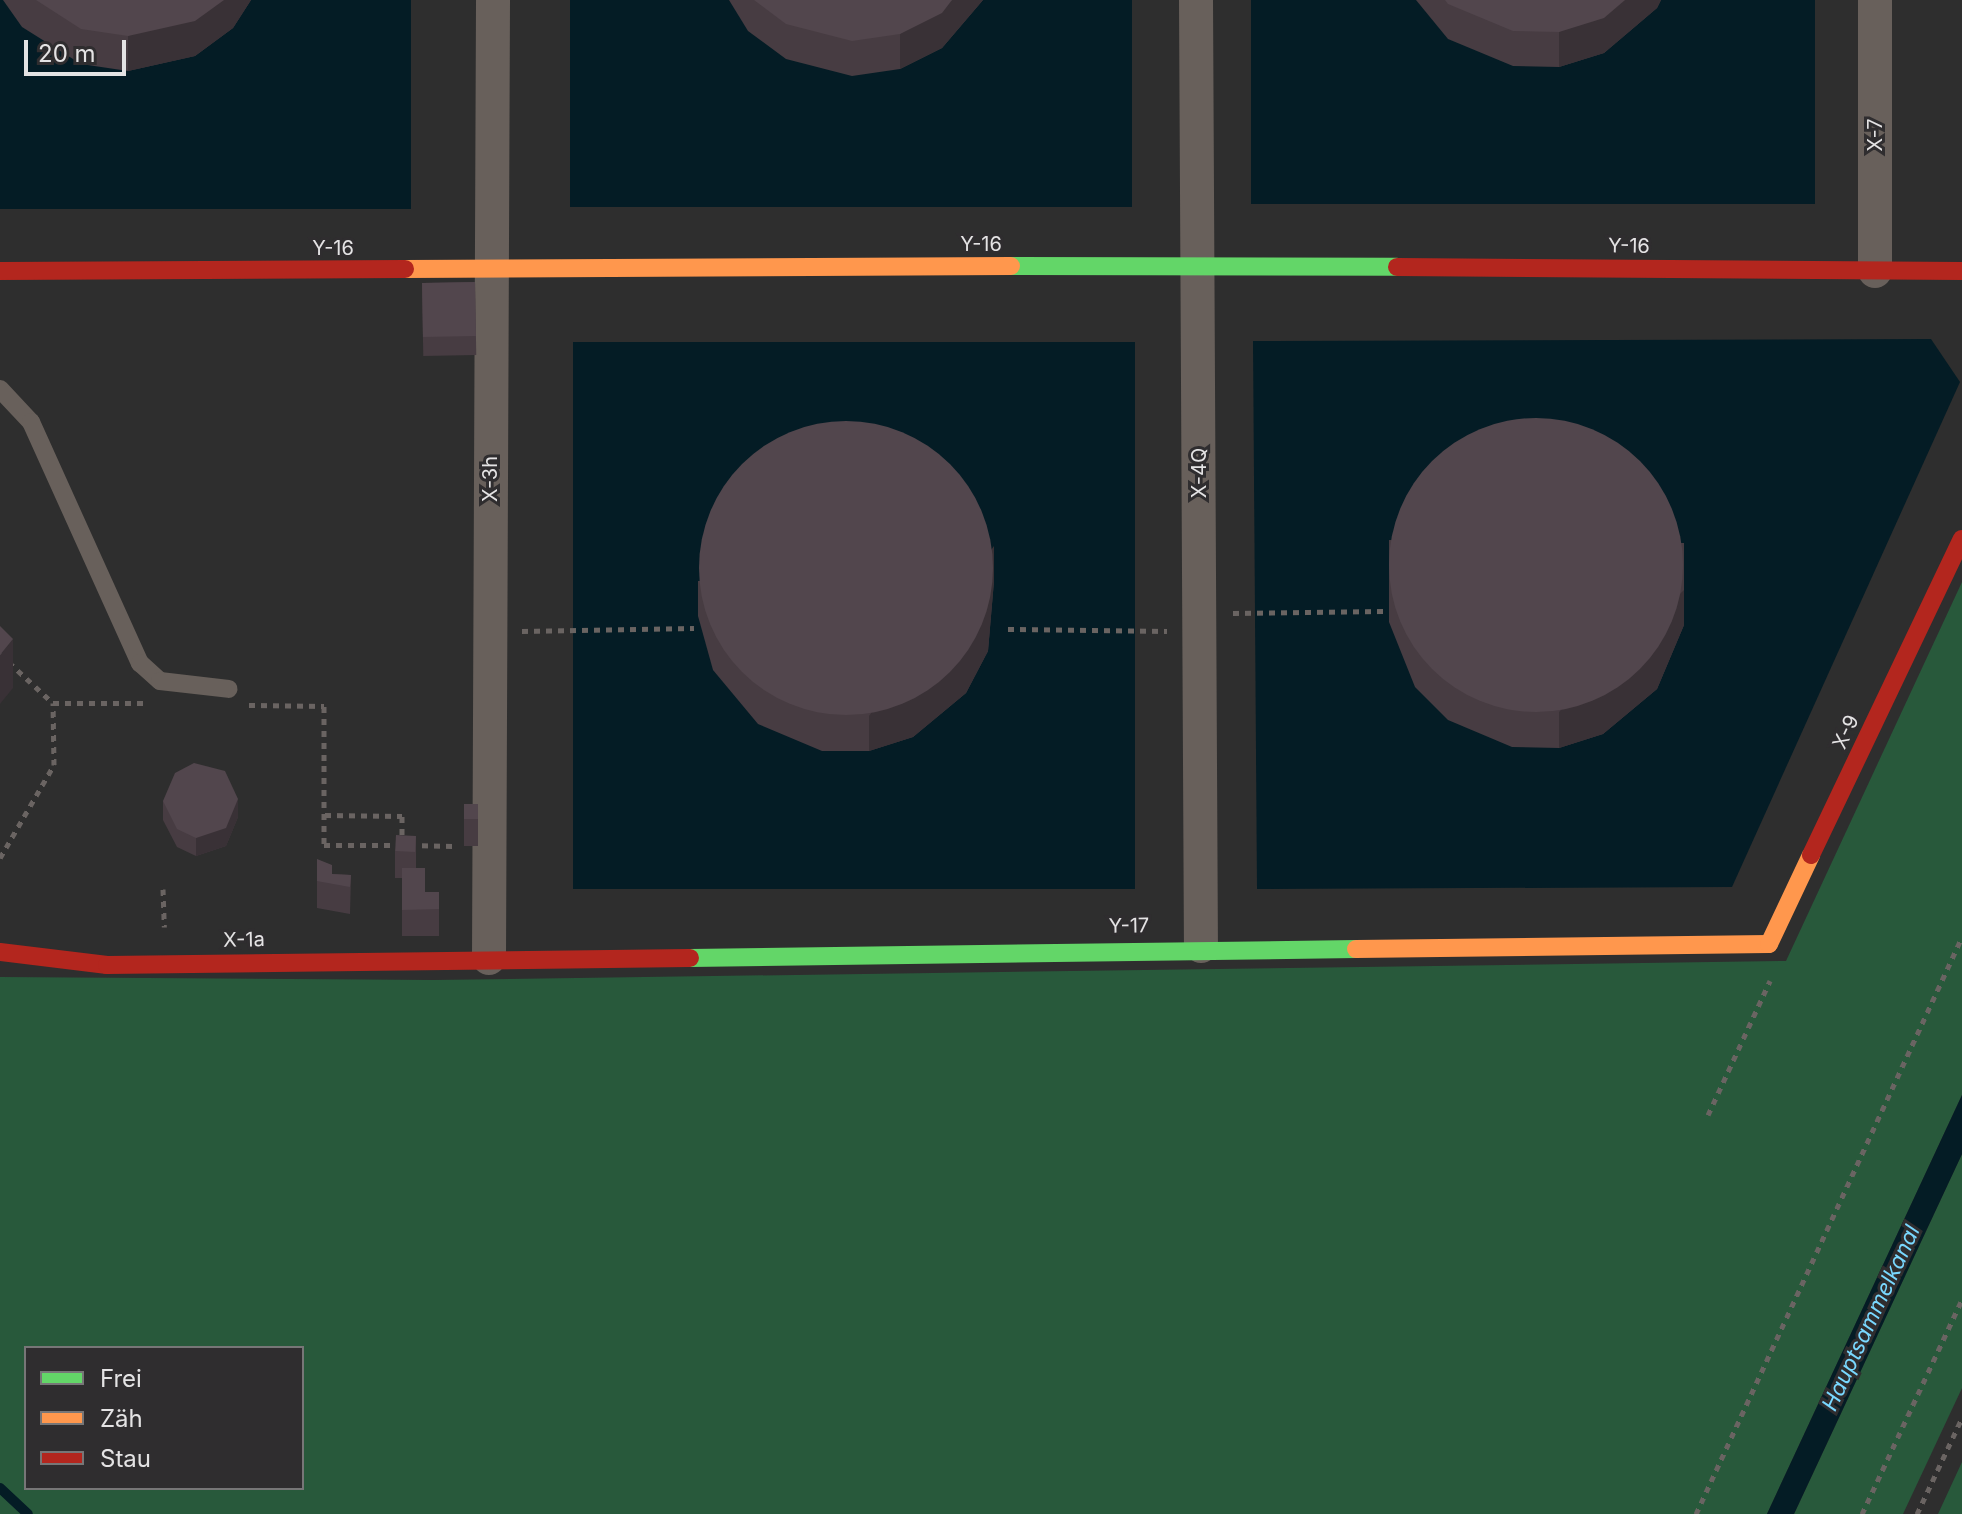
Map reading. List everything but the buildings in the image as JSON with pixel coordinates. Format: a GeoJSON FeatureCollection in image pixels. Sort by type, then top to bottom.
{"type":"FeatureCollection","features":[{"type":"Feature","properties":{"kind":"street","name":"X-3h"},"geometry":{"type":"LineString","coordinates":[[489,958],[493,0]]}},
{"type":"Feature","properties":{"kind":"street","name":"X-4Q"},"geometry":{"type":"LineString","coordinates":[[1196,0],[1201,946]]}},
{"type":"Feature","properties":{"kind":"street","name":"X-7"},"geometry":{"type":"LineString","coordinates":[[1875,0],[1875,271]]}},
{"type":"Feature","properties":{"kind":"street","name":"Y-16"},"geometry":{"type":"LineString","coordinates":[[0,271],[1199,265],[1962,271]]}},
{"type":"Feature","properties":{"kind":"street","name":"X-9"},"geometry":{"type":"LineString","coordinates":[[1769,944],[1962,539]]}},
{"type":"Feature","properties":{"kind":"street","name":"Y-17"},"geometry":{"type":"LineString","coordinates":[[489,958],[1201,946],[1769,944]]}},
{"type":"Feature","properties":{"kind":"street","name":"X-1a"},"geometry":{"type":"LineString","coordinates":[[0,952],[71,965],[489,958]]}},
{"type":"Feature","properties":{"kind":"lane"},"geometry":{"type":"LineString","coordinates":[[0,389],[31,422],[140,663],[160,681],[229,689]]}},
{"type":"Feature","properties":{"kind":"path"},"geometry":{"type":"LineString","coordinates":[[1008,629],[1384,611]]}},
{"type":"Feature","properties":{"kind":"path"},"geometry":{"type":"LineString","coordinates":[[489,631],[694,628]]}},
{"type":"Feature","properties":{"kind":"path"},"geometry":{"type":"LineString","coordinates":[[0,654],[53,703],[150,703]]}},
{"type":"Feature","properties":{"kind":"path"},"geometry":{"type":"LineString","coordinates":[[0,858],[54,765],[53,703]]}},
{"type":"Feature","properties":{"kind":"path"},"geometry":{"type":"LineString","coordinates":[[245,705],[324,706],[324,845],[453,846]]}},
{"type":"Feature","properties":{"kind":"path"},"geometry":{"type":"LineString","coordinates":[[325,815],[402,816],[402,845]]}},
{"type":"Feature","properties":{"kind":"path"},"geometry":{"type":"LineString","coordinates":[[1696,1514],[1962,937]]}},
{"type":"Feature","properties":{"kind":"path"},"geometry":{"type":"LineString","coordinates":[[1708,1115],[1773,975],[1769,944]]}},
{"type":"Feature","properties":{"kind":"path"},"geometry":{"type":"LineString","coordinates":[[1862,1514],[1962,1300]]}},
{"type":"Feature","properties":{"kind":"path"},"geometry":{"type":"LineString","coordinates":[[1917,1514],[1962,1418]]}},
{"type":"Feature","properties":{"kind":"green space"},"geometry":{"type":"Polygon","coordinates":[[[1962,582],[1962,1095],[1767,1514],[0,1514],[0,977],[433,980],[1786,961],[1962,582]]]}},
{"type":"Feature","properties":{"kind":"green space"},"geometry":{"type":"Polygon","coordinates":[[[1962,1154],[1962,1388],[1903,1514],[1794,1514],[1962,1154]]]}},
{"type":"Feature","properties":{"kind":"green space"},"geometry":{"type":"Polygon","coordinates":[[[1962,1462],[1962,1514],[1938,1514],[1962,1462]]]}},
{"type":"Feature","properties":{"kind":"water"},"geometry":{"type":"Polygon","coordinates":[[[0,0],[411,0],[411,209],[0,209],[0,0]]]}},
{"type":"Feature","properties":{"kind":"water"},"geometry":{"type":"Polygon","coordinates":[[[570,0],[1132,0],[1132,207],[570,207],[570,0]]]}},
{"type":"Feature","properties":{"kind":"water"},"geometry":{"type":"Polygon","coordinates":[[[1251,0],[1815,0],[1815,204],[1251,204],[1251,0]]]}},
{"type":"Feature","properties":{"kind":"water"},"geometry":{"type":"Polygon","coordinates":[[[1931,339],[1960,382],[1732,887],[1257,889],[1253,341],[1931,339]]]}},
{"type":"Feature","properties":{"kind":"water"},"geometry":{"type":"Polygon","coordinates":[[[573,342],[1135,342],[1135,889],[573,889],[573,342]]]}},
{"type":"Feature","properties":{"kind":"water","name":"Hauptsammelkanal"},"geometry":{"type":"Polygon","coordinates":[[[1962,1095],[1962,1154],[1794,1514],[1767,1514],[1962,1095]]]}},
{"type":"Feature","properties":{"kind":"waterway"},"geometry":{"type":"LineString","coordinates":[[0,1488],[28,1514]]}},
{"type":"Feature","properties":{"kind":"traffic: fast"},"geometry":{"type":"LineString","coordinates":[[1011,266],[1397,267]]}},
{"type":"Feature","properties":{"kind":"traffic: fast"},"geometry":{"type":"LineString","coordinates":[[690,958],[1356,949]]}},
{"type":"Feature","properties":{"kind":"traffic: slow"},"geometry":{"type":"LineString","coordinates":[[405,269],[1011,266]]}},
{"type":"Feature","properties":{"kind":"traffic: slow"},"geometry":{"type":"LineString","coordinates":[[1356,949],[1769,944],[1811,855]]}},
{"type":"Feature","properties":{"kind":"traffic: jam"},"geometry":{"type":"LineString","coordinates":[[1397,267],[1962,271]]}},
{"type":"Feature","properties":{"kind":"traffic: jam"},"geometry":{"type":"LineString","coordinates":[[0,271],[405,269]]}},
{"type":"Feature","properties":{"kind":"traffic: jam"},"geometry":{"type":"LineString","coordinates":[[1811,855],[1962,539]]}},
{"type":"Feature","properties":{"kind":"traffic: jam"},"geometry":{"type":"LineString","coordinates":[[0,952],[107,965],[690,958]]}}]}
